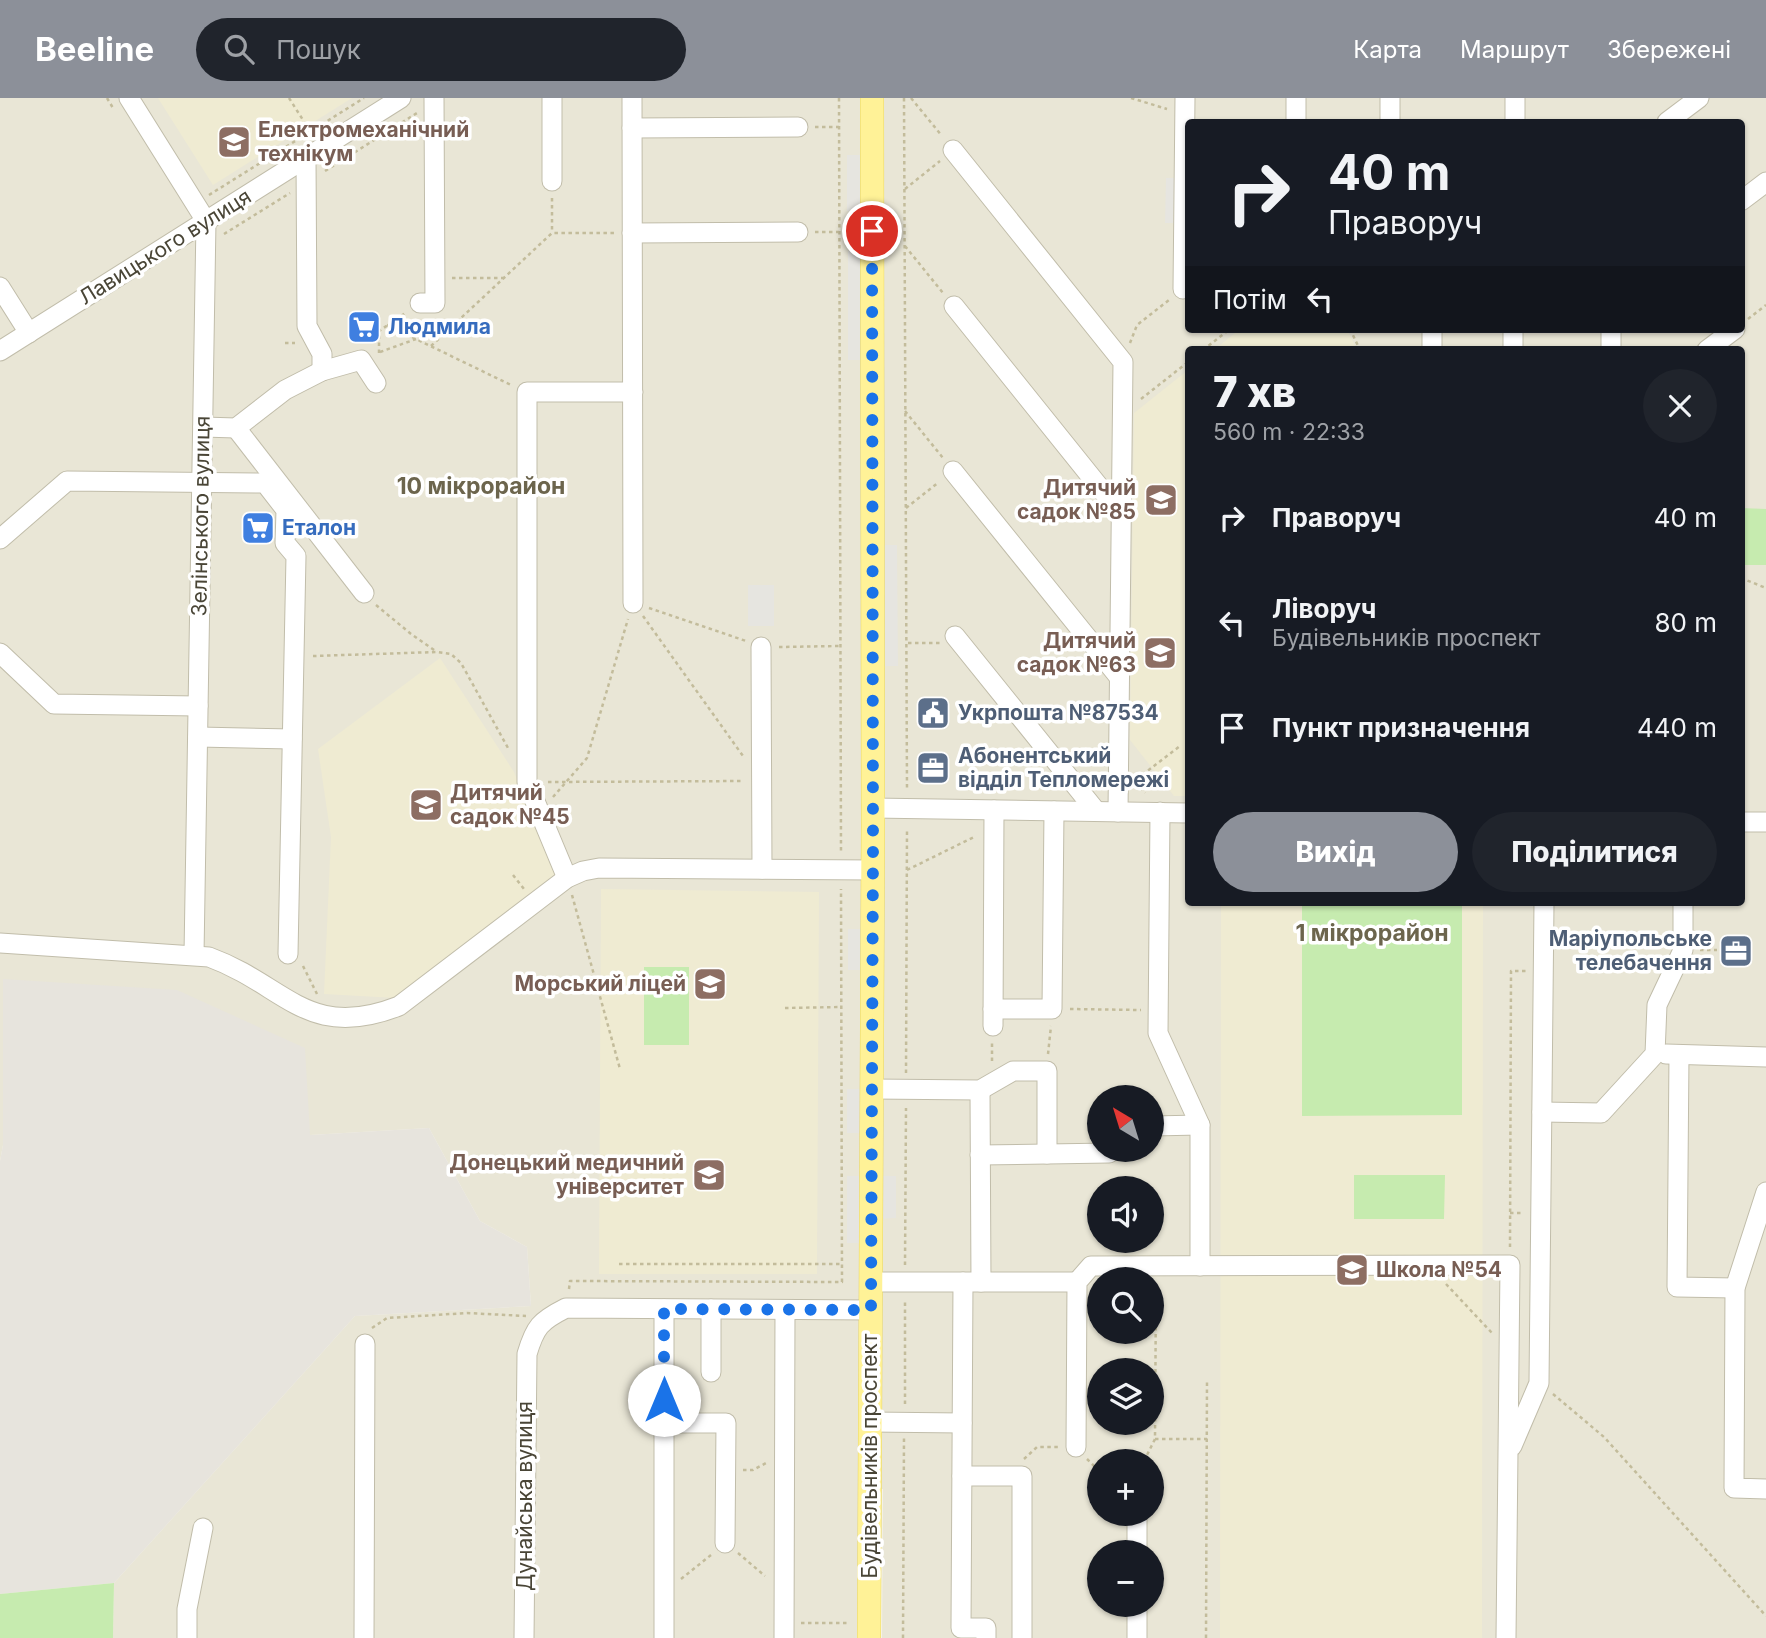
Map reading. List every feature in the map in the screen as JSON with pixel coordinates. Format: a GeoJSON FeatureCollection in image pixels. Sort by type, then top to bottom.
{"type":"FeatureCollection","features":[{"type":"Feature","properties":{"kind":"main road","name":"Будівельників проспект"},"geometry":{"type":"LineString","coordinates":[[869,1638],[873,870],[872,98]]}},
{"type":"Feature","properties":{"kind":"street"},"geometry":{"type":"LineString","coordinates":[[129,98],[206,221]]}},
{"type":"Feature","properties":{"kind":"street","name":"Лавицького вулиця"},"geometry":{"type":"LineString","coordinates":[[0,351],[306,158],[370,103],[401,98]]}},
{"type":"Feature","properties":{"kind":"street"},"geometry":{"type":"LineString","coordinates":[[420,303],[435,303],[434,98]]}},
{"type":"Feature","properties":{"kind":"street"},"geometry":{"type":"LineString","coordinates":[[552,98],[552,181]]}},
{"type":"Feature","properties":{"kind":"street"},"geometry":{"type":"LineString","coordinates":[[632,98],[633,603]]}},
{"type":"Feature","properties":{"kind":"street"},"geometry":{"type":"LineString","coordinates":[[1296,98],[1296,119]]}},
{"type":"Feature","properties":{"kind":"street"},"geometry":{"type":"LineString","coordinates":[[1390,98],[1390,119]]}},
{"type":"Feature","properties":{"kind":"street"},"geometry":{"type":"LineString","coordinates":[[1515,119],[1516,98]]}},
{"type":"Feature","properties":{"kind":"street"},"geometry":{"type":"LineString","coordinates":[[1671,119],[1699,98]]}},
{"type":"Feature","properties":{"kind":"street"},"geometry":{"type":"LineString","coordinates":[[632,128],[798,127]]}},
{"type":"Feature","properties":{"kind":"street"},"geometry":{"type":"LineString","coordinates":[[953,150],[1123,362],[1118,812]]}},
{"type":"Feature","properties":{"kind":"street"},"geometry":{"type":"LineString","coordinates":[[306,158],[307,326],[322,354],[322,371]]}},
{"type":"Feature","properties":{"kind":"street"},"geometry":{"type":"LineString","coordinates":[[1745,198],[1766,182]]}},
{"type":"Feature","properties":{"kind":"street"},"geometry":{"type":"LineString","coordinates":[[1183,289],[1185,206]]}},
{"type":"Feature","properties":{"kind":"street","name":"Зелінського вулиця"},"geometry":{"type":"LineString","coordinates":[[194,956],[206,221]]}},
{"type":"Feature","properties":{"kind":"street"},"geometry":{"type":"LineString","coordinates":[[632,233],[798,232]]}},
{"type":"Feature","properties":{"kind":"street"},"geometry":{"type":"LineString","coordinates":[[0,287],[29,333]]}},
{"type":"Feature","properties":{"kind":"street"},"geometry":{"type":"LineString","coordinates":[[954,306],[1121,514]]}},
{"type":"Feature","properties":{"kind":"street"},"geometry":{"type":"LineString","coordinates":[[1712,346],[1730,333]]}},
{"type":"Feature","properties":{"kind":"street"},"geometry":{"type":"LineString","coordinates":[[202,427],[236,428],[285,390],[322,371],[360,360],[376,383]]}},
{"type":"Feature","properties":{"kind":"street"},"geometry":{"type":"LineString","coordinates":[[567,878],[527,782],[527,392],[633,391]]}},
{"type":"Feature","properties":{"kind":"street"},"geometry":{"type":"LineString","coordinates":[[236,428],[364,593]]}},
{"type":"Feature","properties":{"kind":"street"},"geometry":{"type":"LineString","coordinates":[[953,471],[1119,677]]}},
{"type":"Feature","properties":{"kind":"street"},"geometry":{"type":"LineString","coordinates":[[0,539],[67,481],[265,483],[286,510],[285,543],[296,556],[292,738],[296,960]]}},
{"type":"Feature","properties":{"kind":"street"},"geometry":{"type":"LineString","coordinates":[[958,640],[1096,811]]}},
{"type":"Feature","properties":{"kind":"street"},"geometry":{"type":"LineString","coordinates":[[761,647],[762,869]]}},
{"type":"Feature","properties":{"kind":"street"},"geometry":{"type":"LineString","coordinates":[[0,653],[54,704],[198,706]]}},
{"type":"Feature","properties":{"kind":"street"},"geometry":{"type":"LineString","coordinates":[[198,737],[292,738]]}},
{"type":"Feature","properties":{"kind":"street"},"geometry":{"type":"LineString","coordinates":[[873,808],[994,818],[1054,811],[1185,813]]}},
{"type":"Feature","properties":{"kind":"street"},"geometry":{"type":"LineString","coordinates":[[994,818],[993,1017],[1052,1009],[1054,811]]}},
{"type":"Feature","properties":{"kind":"street"},"geometry":{"type":"LineString","coordinates":[[1160,813],[1158,1033],[1200,1125],[1200,1266]]}},
{"type":"Feature","properties":{"kind":"street"},"geometry":{"type":"LineString","coordinates":[[1745,822],[1766,822]]}},
{"type":"Feature","properties":{"kind":"street"},"geometry":{"type":"LineString","coordinates":[[0,943],[209,957],[227,963],[308,1011],[331,1017],[354,1018],[399,1006],[567,878],[583,871],[599,868],[873,870]]}},
{"type":"Feature","properties":{"kind":"street"},"geometry":{"type":"LineString","coordinates":[[1508,1453],[1539,1383],[1544,906]]}},
{"type":"Feature","properties":{"kind":"street"},"geometry":{"type":"LineString","coordinates":[[1542,1112],[1601,1113],[1655,1054],[1657,1005],[1682,950],[1683,906]]}},
{"type":"Feature","properties":{"kind":"street"},"geometry":{"type":"LineString","coordinates":[[1655,1054],[1766,1056]]}},
{"type":"Feature","properties":{"kind":"street"},"geometry":{"type":"LineString","coordinates":[[1679,1055],[1677,1287],[1735,1288]]}},
{"type":"Feature","properties":{"kind":"street"},"geometry":{"type":"LineString","coordinates":[[872,1090],[986,1086],[1013,1071],[1047,1071],[1047,1154]]}},
{"type":"Feature","properties":{"kind":"street"},"geometry":{"type":"LineString","coordinates":[[986,1086],[962,1423],[961,1628],[986,1628],[986,1638]]}},
{"type":"Feature","properties":{"kind":"street"},"geometry":{"type":"LineString","coordinates":[[1164,1125],[1200,1125]]}},
{"type":"Feature","properties":{"kind":"street"},"geometry":{"type":"LineString","coordinates":[[980,1155],[1087,1153]]}},
{"type":"Feature","properties":{"kind":"street"},"geometry":{"type":"LineString","coordinates":[[1766,1192],[1735,1288],[1734,1488],[1766,1489]]}},
{"type":"Feature","properties":{"kind":"street"},"geometry":{"type":"LineString","coordinates":[[1076,1447],[1077,1282],[1091,1266],[1510,1265],[1506,1638]]}},
{"type":"Feature","properties":{"kind":"street"},"geometry":{"type":"LineString","coordinates":[[871,1282],[1077,1282]]}},
{"type":"Feature","properties":{"kind":"street"},"geometry":{"type":"LineString","coordinates":[[547,1317],[566,1308],[871,1310]]}},
{"type":"Feature","properties":{"kind":"street"},"geometry":{"type":"LineString","coordinates":[[664,1309],[664,1638]]}},
{"type":"Feature","properties":{"kind":"street"},"geometry":{"type":"LineString","coordinates":[[710,1372],[711,1309]]}},
{"type":"Feature","properties":{"kind":"street"},"geometry":{"type":"LineString","coordinates":[[784,1630],[785,1310]]}},
{"type":"Feature","properties":{"kind":"street","name":"Дунайська вулиця"},"geometry":{"type":"LineString","coordinates":[[524,1638],[527,1354],[533,1334],[547,1317]]}},
{"type":"Feature","properties":{"kind":"street"},"geometry":{"type":"LineString","coordinates":[[364,1638],[365,1344]]}},
{"type":"Feature","properties":{"kind":"street"},"geometry":{"type":"LineString","coordinates":[[870,1422],[962,1423]]}},
{"type":"Feature","properties":{"kind":"street"},"geometry":{"type":"LineString","coordinates":[[664,1423],[726,1423],[725,1543]]}},
{"type":"Feature","properties":{"kind":"street"},"geometry":{"type":"LineString","coordinates":[[962,1476],[1022,1476],[1021,1638]]}},
{"type":"Feature","properties":{"kind":"street"},"geometry":{"type":"LineString","coordinates":[[187,1638],[187,1608],[203,1528]]}},
{"type":"Feature","properties":{"kind":"street"},"geometry":{"type":"LineString","coordinates":[[1137,1617],[1137,1638]]}},
{"type":"Feature","properties":{"kind":"path"},"geometry":{"type":"LineString","coordinates":[[289,98],[310,132]]}},
{"type":"Feature","properties":{"kind":"path"},"geometry":{"type":"LineString","coordinates":[[570,1281],[842,1282],[839,98]]}},
{"type":"Feature","properties":{"kind":"path"},"geometry":{"type":"LineString","coordinates":[[904,98],[907,797]]}},
{"type":"Feature","properties":{"kind":"path"},"geometry":{"type":"LineString","coordinates":[[905,189],[953,150],[911,98]]}},
{"type":"Feature","properties":{"kind":"path"},"geometry":{"type":"LineString","coordinates":[[1131,98],[1185,106]]}},
{"type":"Feature","properties":{"kind":"path"},"geometry":{"type":"LineString","coordinates":[[195,204],[310,132],[370,103]]}},
{"type":"Feature","properties":{"kind":"path"},"geometry":{"type":"LineString","coordinates":[[798,127],[839,127]]}},
{"type":"Feature","properties":{"kind":"path"},"geometry":{"type":"LineString","coordinates":[[552,181],[552,233]]}},
{"type":"Feature","properties":{"kind":"path"},"geometry":{"type":"LineString","coordinates":[[798,232],[839,232]]}},
{"type":"Feature","properties":{"kind":"path"},"geometry":{"type":"LineString","coordinates":[[431,346],[552,233],[632,233]]}},
{"type":"Feature","properties":{"kind":"path"},"geometry":{"type":"LineString","coordinates":[[905,245],[954,306]]}},
{"type":"Feature","properties":{"kind":"path"},"geometry":{"type":"LineString","coordinates":[[435,278],[504,278]]}},
{"type":"Feature","properties":{"kind":"path"},"geometry":{"type":"LineString","coordinates":[[1123,362],[1137,325],[1183,289]]}},
{"type":"Feature","properties":{"kind":"path"},"geometry":{"type":"LineString","coordinates":[[416,339],[379,353],[379,331],[420,303]]}},
{"type":"Feature","properties":{"kind":"path"},"geometry":{"type":"LineString","coordinates":[[1745,322],[1766,305]]}},
{"type":"Feature","properties":{"kind":"path"},"geometry":{"type":"LineString","coordinates":[[387,325],[527,392]]}},
{"type":"Feature","properties":{"kind":"path"},"geometry":{"type":"LineString","coordinates":[[1208,346],[1225,333]]}},
{"type":"Feature","properties":{"kind":"path"},"geometry":{"type":"LineString","coordinates":[[285,343],[295,343]]}},
{"type":"Feature","properties":{"kind":"path"},"geometry":{"type":"LineString","coordinates":[[1122,414],[1185,364]]}},
{"type":"Feature","properties":{"kind":"path"},"geometry":{"type":"LineString","coordinates":[[905,411],[953,471],[906,509]]}},
{"type":"Feature","properties":{"kind":"path"},"geometry":{"type":"LineString","coordinates":[[1745,580],[1766,588]]}},
{"type":"Feature","properties":{"kind":"path"},"geometry":{"type":"LineString","coordinates":[[364,593],[395,621],[437,652]]}},
{"type":"Feature","properties":{"kind":"path"},"geometry":{"type":"LineString","coordinates":[[633,603],[761,647],[840,646]]}},
{"type":"Feature","properties":{"kind":"path"},"geometry":{"type":"LineString","coordinates":[[633,603],[762,781]]}},
{"type":"Feature","properties":{"kind":"path"},"geometry":{"type":"LineString","coordinates":[[540,813],[587,758],[633,603]]}},
{"type":"Feature","properties":{"kind":"path"},"geometry":{"type":"LineString","coordinates":[[907,643],[958,640]]}},
{"type":"Feature","properties":{"kind":"path"},"geometry":{"type":"LineString","coordinates":[[294,656],[437,652],[450,654],[461,663],[527,782],[762,781]]}},
{"type":"Feature","properties":{"kind":"path"},"geometry":{"type":"LineString","coordinates":[[1135,780],[1180,746]]}},
{"type":"Feature","properties":{"kind":"path"},"geometry":{"type":"LineString","coordinates":[[1118,758],[1160,813]]}},
{"type":"Feature","properties":{"kind":"path"},"geometry":{"type":"LineString","coordinates":[[907,870],[994,818]]}},
{"type":"Feature","properties":{"kind":"path"},"geometry":{"type":"LineString","coordinates":[[905,1265],[907,825]]}},
{"type":"Feature","properties":{"kind":"path"},"geometry":{"type":"LineString","coordinates":[[567,878],[620,1069]]}},
{"type":"Feature","properties":{"kind":"path"},"geometry":{"type":"LineString","coordinates":[[296,960],[320,1002]]}},
{"type":"Feature","properties":{"kind":"path"},"geometry":{"type":"LineString","coordinates":[[1510,1265],[1511,971]]}},
{"type":"Feature","properties":{"kind":"path"},"geometry":{"type":"LineString","coordinates":[[785,1008],[841,1007]]}},
{"type":"Feature","properties":{"kind":"path"},"geometry":{"type":"LineString","coordinates":[[1047,1071],[1052,1009],[1158,1010]]}},
{"type":"Feature","properties":{"kind":"path"},"geometry":{"type":"LineString","coordinates":[[986,1086],[993,1017]]}},
{"type":"Feature","properties":{"kind":"path"},"geometry":{"type":"LineString","coordinates":[[619,1264],[842,1265]]}},
{"type":"Feature","properties":{"kind":"path"},"geometry":{"type":"LineString","coordinates":[[1428,1265],[1509,1351]]}},
{"type":"Feature","properties":{"kind":"path"},"geometry":{"type":"LineString","coordinates":[[1150,1449],[1155,1439],[1156,1266]]}},
{"type":"Feature","properties":{"kind":"path"},"geometry":{"type":"LineString","coordinates":[[903,1638],[905,1298]]}},
{"type":"Feature","properties":{"kind":"path"},"geometry":{"type":"LineString","coordinates":[[365,1344],[373,1326],[387,1318],[467,1313],[547,1317]]}},
{"type":"Feature","properties":{"kind":"path"},"geometry":{"type":"LineString","coordinates":[[1206,1638],[1207,1379]]}},
{"type":"Feature","properties":{"kind":"path"},"geometry":{"type":"LineString","coordinates":[[1539,1383],[1604,1437],[1766,1616]]}},
{"type":"Feature","properties":{"kind":"path"},"geometry":{"type":"LineString","coordinates":[[1155,1439],[1207,1439]]}},
{"type":"Feature","properties":{"kind":"path"},"geometry":{"type":"LineString","coordinates":[[1023,1461],[1037,1447],[1076,1447]]}},
{"type":"Feature","properties":{"kind":"path"},"geometry":{"type":"LineString","coordinates":[[726,1470],[754,1470],[785,1452]]}},
{"type":"Feature","properties":{"kind":"path"},"geometry":{"type":"LineString","coordinates":[[664,1592],[725,1543],[784,1592]]}},
{"type":"Feature","properties":{"kind":"path"},"geometry":{"type":"LineString","coordinates":[[784,1630],[848,1623]]}},
{"type":"Feature","properties":{"kind":"shaded area"},"geometry":{"type":"Polygon","coordinates":[[[0,98],[862,98],[862,155],[848,155],[848,211],[862,211],[862,251],[848,251],[848,360],[862,360],[861,929],[848,929],[848,970],[861,970],[860,1089],[847,1090],[847,1132],[860,1133],[860,1176],[847,1176],[847,1243],[860,1243],[859,1638],[113,1638],[114,1583],[355,1316],[531,1306],[527,1247],[480,1221],[429,1128],[310,1135],[3,1145],[0,1161],[0,98]]]}},
{"type":"Feature","properties":{"kind":"shaded area","name":"Електромеханічний технікум"},"geometry":{"type":"Polygon","coordinates":[[[158,98],[352,98],[213,185],[158,98]]]}},
{"type":"Feature","properties":{"kind":"shaded area"},"geometry":{"type":"Polygon","coordinates":[[[881,98],[1766,98],[1766,814],[1745,813],[1745,346],[1185,346],[1185,805],[883,800],[883,666],[897,666],[897,545],[883,545],[884,170],[881,169],[881,98]]]}},
{"type":"Feature","properties":{"kind":"shaded area"},"geometry":{"type":"Polygon","coordinates":[[[847,155],[872,155],[872,169],[884,169],[885,429],[873,429],[872,360],[848,360],[848,251],[872,250],[872,211],[847,211],[847,155]]]}},
{"type":"Feature","properties":{"kind":"shaded area"},"geometry":{"type":"Polygon","coordinates":[[[1166,178],[1184,178],[1183,223],[1165,223],[1166,178]]]}},
{"type":"Feature","properties":{"kind":"shaded area"},"geometry":{"type":"Polygon","coordinates":[[[1235,333],[1349,333],[1355,346],[1219,346],[1235,333]]]}},
{"type":"Feature","properties":{"kind":"shaded area"},"geometry":{"type":"Polygon","coordinates":[[[1185,372],[1185,796],[1174,796],[1130,740],[1134,413],[1185,372]]]}},
{"type":"Feature","properties":{"kind":"shaded area"},"geometry":{"type":"Polygon","coordinates":[[[873,545],[897,545],[898,666],[873,666],[873,545]]]}},
{"type":"Feature","properties":{"kind":"shaded area"},"geometry":{"type":"Polygon","coordinates":[[[748,585],[774,585],[774,626],[748,626],[748,585]]]}},
{"type":"Feature","properties":{"kind":"shaded area","name":"Дитячий садок №45"},"geometry":{"type":"Polygon","coordinates":[[[440,658],[514,772],[555,875],[396,998],[324,994],[331,837],[318,749],[440,658]]]}},
{"type":"Feature","properties":{"kind":"shaded area"},"geometry":{"type":"Polygon","coordinates":[[[884,818],[1185,823],[1185,906],[1745,906],[1745,831],[1766,831],[1766,1638],[882,1638],[881,1218],[896,1218],[896,1176],[881,1176],[884,818]]]}},
{"type":"Feature","properties":{"kind":"shaded area"},"geometry":{"type":"Polygon","coordinates":[[[601,889],[819,892],[817,1274],[599,1274],[601,889]]]}},
{"type":"Feature","properties":{"kind":"shaded area","name":"Школа №54"},"geometry":{"type":"Polygon","coordinates":[[[1221,906],[1483,906],[1482,1638],[1220,1638],[1221,906]]]}},
{"type":"Feature","properties":{"kind":"shaded area"},"geometry":{"type":"Polygon","coordinates":[[[848,929],[873,929],[873,970],[848,970],[848,929]]]}},
{"type":"Feature","properties":{"kind":"shaded area"},"geometry":{"type":"Polygon","coordinates":[[[3,979],[177,990],[305,1048],[310,1135],[429,1128],[480,1221],[527,1247],[531,1306],[355,1316],[114,1583],[0,1594],[0,1161],[3,1145],[3,979]]]}},
{"type":"Feature","properties":{"kind":"shaded area"},"geometry":{"type":"Polygon","coordinates":[[[847,1089],[872,1089],[872,1133],[847,1133],[847,1089]]]}},
{"type":"Feature","properties":{"kind":"shaded area"},"geometry":{"type":"Polygon","coordinates":[[[847,1176],[896,1176],[896,1218],[872,1219],[871,1243],[847,1243],[847,1176]]]}},
{"type":"Feature","properties":{"kind":"green space"},"geometry":{"type":"Polygon","coordinates":[[[1745,508],[1766,509],[1766,565],[1745,565],[1745,508]]]}},
{"type":"Feature","properties":{"kind":"green space"},"geometry":{"type":"Polygon","coordinates":[[[1302,906],[1462,906],[1462,1115],[1302,1116],[1302,906]]]}},
{"type":"Feature","properties":{"kind":"green space"},"geometry":{"type":"Polygon","coordinates":[[[644,967],[689,967],[689,1045],[644,1045],[644,967]]]}},
{"type":"Feature","properties":{"kind":"green space"},"geometry":{"type":"Polygon","coordinates":[[[1354,1175],[1445,1175],[1444,1219],[1354,1219],[1354,1175]]]}},
{"type":"Feature","properties":{"kind":"green space"},"geometry":{"type":"Polygon","coordinates":[[[114,1583],[113,1638],[0,1638],[0,1594],[114,1583]]]}},
{"type":"Feature","properties":{"kind":"place","name":"Електромеханічний технікум"},"geometry":{"type":"Point","coordinates":[234,142]}},
{"type":"Feature","properties":{"kind":"place","name":"Людмила"},"geometry":{"type":"Point","coordinates":[364,327]}},
{"type":"Feature","properties":{"kind":"place","name":"Дитячий садок №85"},"geometry":{"type":"Point","coordinates":[1161,500]}},
{"type":"Feature","properties":{"kind":"place","name":"Еталон"},"geometry":{"type":"Point","coordinates":[258,528]}},
{"type":"Feature","properties":{"kind":"place","name":"Дитячий садок №63"},"geometry":{"type":"Point","coordinates":[1160,653]}},
{"type":"Feature","properties":{"kind":"place","name":"Укрпошта №87534"},"geometry":{"type":"Point","coordinates":[933,713]}},
{"type":"Feature","properties":{"kind":"place","name":"Абонентський відділ Тепломережі"},"geometry":{"type":"Point","coordinates":[933,768]}},
{"type":"Feature","properties":{"kind":"place","name":"Дитячий садок №45"},"geometry":{"type":"Point","coordinates":[426,805]}},
{"type":"Feature","properties":{"kind":"place","name":"Маріупольське телебачення"},"geometry":{"type":"Point","coordinates":[1736,951]}},
{"type":"Feature","properties":{"kind":"place","name":"Морський ліцей"},"geometry":{"type":"Point","coordinates":[710,984]}},
{"type":"Feature","properties":{"kind":"place","name":"Донецький медичний університет"},"geometry":{"type":"Point","coordinates":[709,1175]}},
{"type":"Feature","properties":{"kind":"place","name":"Школа №54"},"geometry":{"type":"Point","coordinates":[1352,1270]}},
{"type":"Feature","properties":{"kind":"district","name":"10 мікрорайон"},"geometry":{"type":"Point","coordinates":[481,486]}},
{"type":"Feature","properties":{"kind":"district","name":"1 мікрорайон"},"geometry":{"type":"Point","coordinates":[1372,933]}},
{"type":"Feature","properties":{"kind":"route"},"geometry":{"type":"LineString","coordinates":[[664,1400],[664,1309],[871,1310],[872,231]]}}]}
